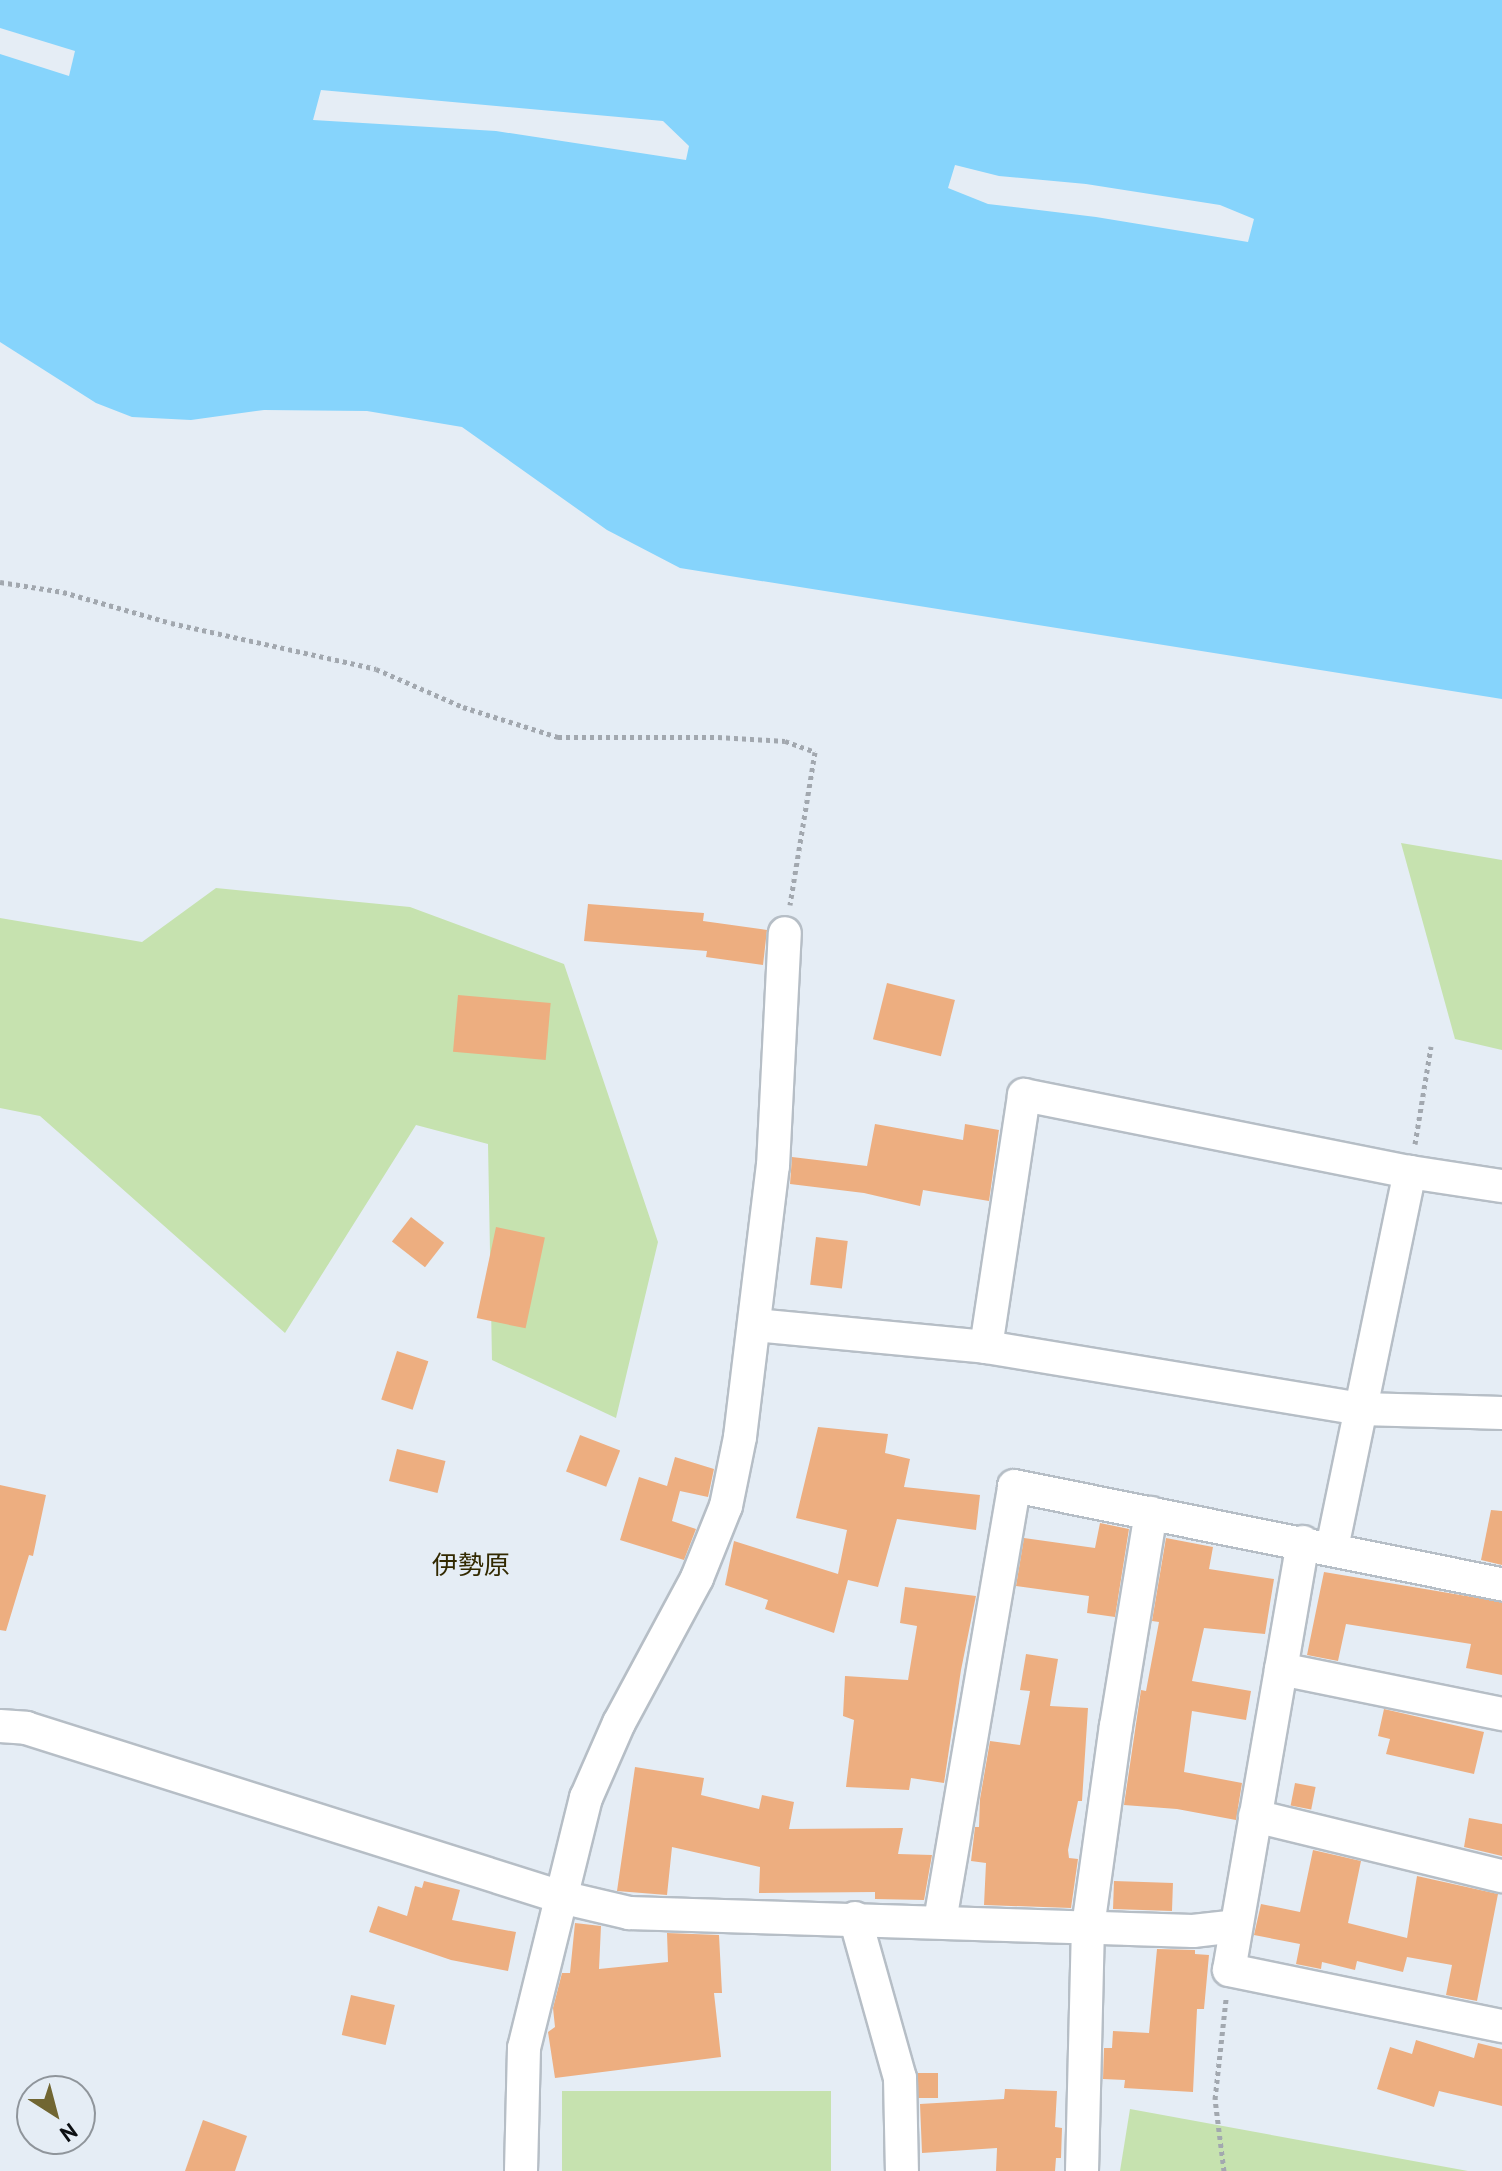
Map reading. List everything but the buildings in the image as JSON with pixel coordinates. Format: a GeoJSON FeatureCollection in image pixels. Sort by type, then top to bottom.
{"type":"FeatureCollection","features":[{"type":"Feature","properties":{"kind":"street"},"geometry":{"type":"LineString","coordinates":[[521,2171],[524,2048],[586,1798],[619,1723],[697,1578],[726,1506],[740,1437],[773,1166],[785,933]]}},
{"type":"Feature","properties":{"kind":"street"},"geometry":{"type":"LineString","coordinates":[[986,1347],[1024,1095],[1410,1172],[1502,1186]]}},
{"type":"Feature","properties":{"kind":"street"},"geometry":{"type":"LineString","coordinates":[[1410,1172],[1361,1409],[1281,1669],[1229,1970],[1502,2026]]}},
{"type":"Feature","properties":{"kind":"street"},"geometry":{"type":"LineString","coordinates":[[755,1325],[986,1347],[1361,1409],[1502,1413]]}},
{"type":"Feature","properties":{"kind":"street"},"geometry":{"type":"LineString","coordinates":[[940,1921],[1014,1486],[1502,1584]]}},
{"type":"Feature","properties":{"kind":"street"},"geometry":{"type":"LineString","coordinates":[[1082,2171],[1088,1927],[1151,1513]]}},
{"type":"Feature","properties":{"kind":"street"},"geometry":{"type":"LineString","coordinates":[[1281,1669],[1502,1714]]}},
{"type":"Feature","properties":{"kind":"street"},"geometry":{"type":"LineString","coordinates":[[0,1726],[26,1728],[561,1897],[629,1913],[1193,1931],[1236,1926]]}},
{"type":"Feature","properties":{"kind":"street"},"geometry":{"type":"LineString","coordinates":[[1255,1816],[1502,1876]]}},
{"type":"Feature","properties":{"kind":"street"},"geometry":{"type":"LineString","coordinates":[[855,1918],[900,2078],[902,2171]]}},
{"type":"Feature","properties":{"kind":"path"},"geometry":{"type":"LineString","coordinates":[[0,582],[63,592],[171,623],[376,669],[463,707],[558,737],[718,737],[785,741],[815,752],[785,933]]}},
{"type":"Feature","properties":{"kind":"path"},"geometry":{"type":"LineString","coordinates":[[1410,1172],[1431,1046]]}},
{"type":"Feature","properties":{"kind":"path"},"geometry":{"type":"LineString","coordinates":[[1224,2171],[1215,2099],[1229,1970]]}},
{"type":"Feature","properties":{"kind":"green space"},"geometry":{"type":"Polygon","coordinates":[[[1401,843],[1502,860],[1502,1050],[1455,1039],[1401,843]]]}},
{"type":"Feature","properties":{"kind":"green space"},"geometry":{"type":"Polygon","coordinates":[[[216,888],[410,907],[564,964],[658,1242],[616,1418],[492,1360],[488,1144],[416,1125],[285,1333],[40,1116],[0,1108],[0,918],[142,942],[216,888]]]}},
{"type":"Feature","properties":{"kind":"green space"},"geometry":{"type":"Polygon","coordinates":[[[562,2091],[831,2091],[831,2171],[562,2171],[562,2091]]]}},
{"type":"Feature","properties":{"kind":"green space"},"geometry":{"type":"Polygon","coordinates":[[[1130,2109],[1468,2171],[1120,2171],[1130,2109]]]}},
{"type":"Feature","properties":{"kind":"water"},"geometry":{"type":"Polygon","coordinates":[[[0,0],[1502,0],[1502,699],[680,568],[607,530],[462,427],[367,411],[264,410],[191,420],[132,417],[96,403],[0,342],[0,0]]]}},
{"type":"Feature","properties":{"kind":"pier"},"geometry":{"type":"Polygon","coordinates":[[[0,28],[75,51],[69,76],[0,54],[0,28]]]}},
{"type":"Feature","properties":{"kind":"pier"},"geometry":{"type":"Polygon","coordinates":[[[321,90],[663,121],[689,146],[686,160],[496,131],[313,120],[321,90]]]}},
{"type":"Feature","properties":{"kind":"pier"},"geometry":{"type":"Polygon","coordinates":[[[955,165],[999,176],[1086,184],[1220,205],[1254,219],[1248,242],[1096,217],[988,204],[948,188],[955,165]]]}},
{"type":"Feature","properties":{"kind":"district","name":"伊勢原"},"geometry":{"type":"Point","coordinates":[471,1565]}}]}
